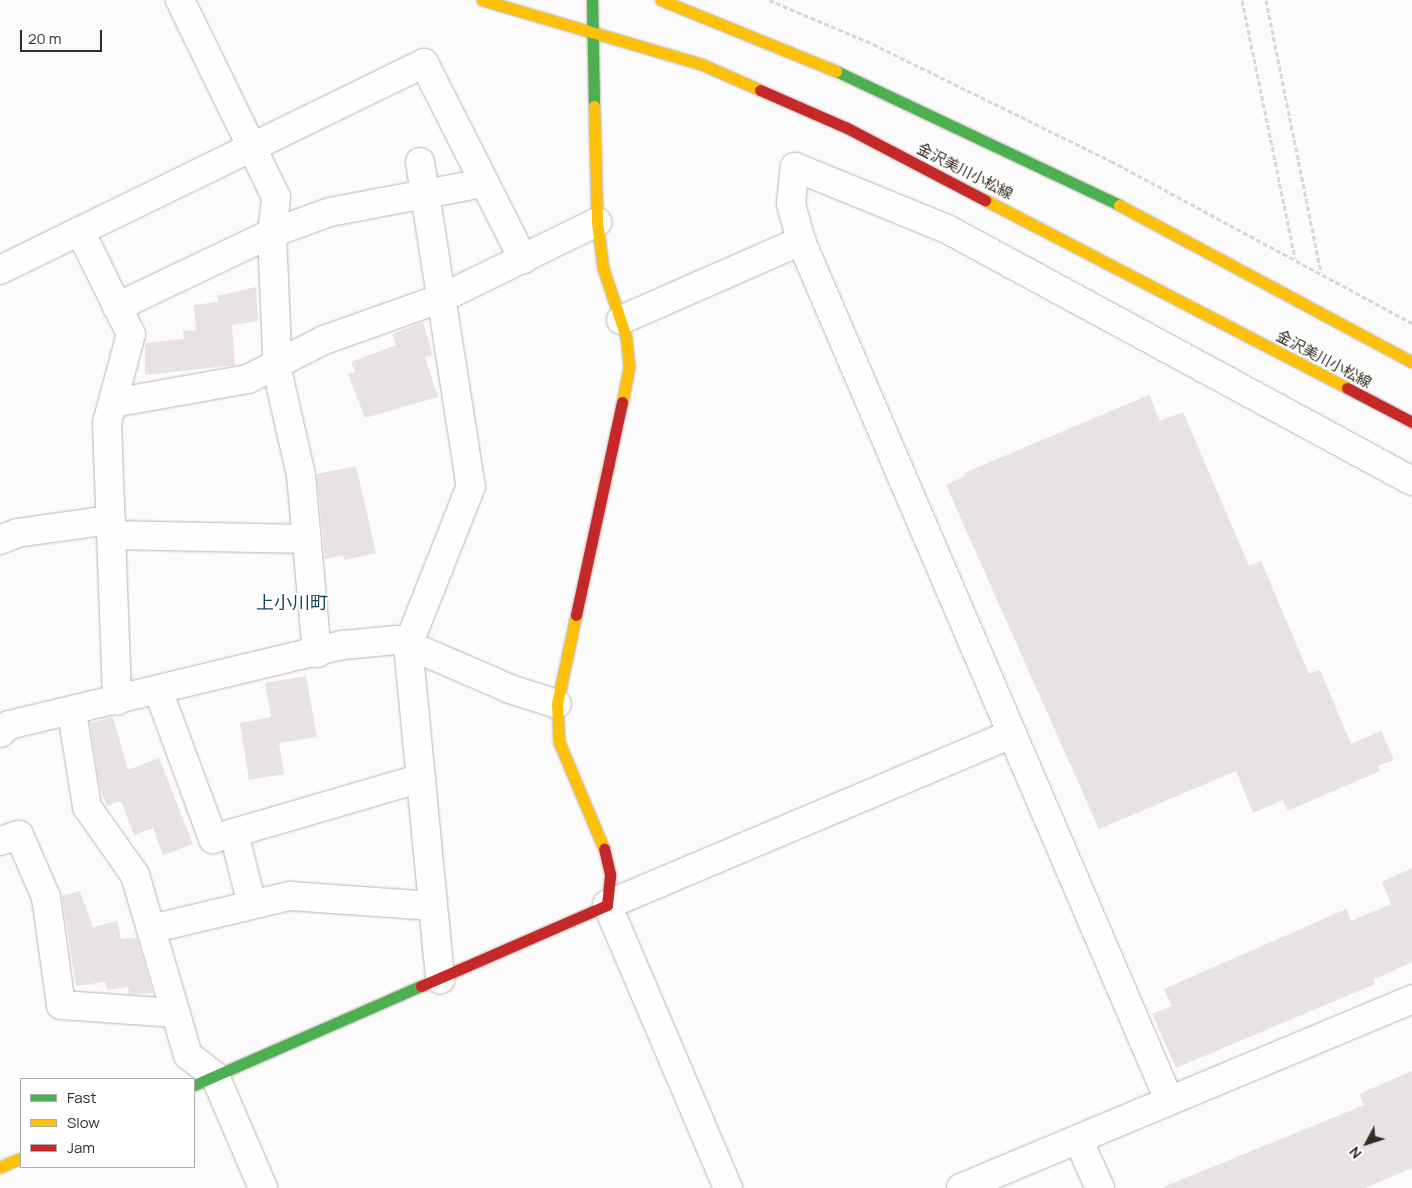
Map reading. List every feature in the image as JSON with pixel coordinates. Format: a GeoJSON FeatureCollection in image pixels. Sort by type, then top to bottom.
{"type":"FeatureCollection","features":[{"type":"Feature","properties":{"kind":"main road","name":"金沢美川小松線"},"geometry":{"type":"LineString","coordinates":[[482,0],[593,30],[701,64],[847,128],[1412,422]]}},
{"type":"Feature","properties":{"kind":"main road"},"geometry":{"type":"LineString","coordinates":[[204,1081],[607,905],[610,874],[605,852],[559,742],[557,704],[629,368],[621,320],[602,268],[597,222],[592,0]]}},
{"type":"Feature","properties":{"kind":"main road"},"geometry":{"type":"LineString","coordinates":[[661,0],[866,83],[1078,183],[1412,362]]}},
{"type":"Feature","properties":{"kind":"main road"},"geometry":{"type":"LineString","coordinates":[[0,1168],[20,1158]]}},
{"type":"Feature","properties":{"kind":"street"},"geometry":{"type":"LineString","coordinates":[[180,0],[276,198],[272,233],[278,364],[301,475],[317,652]]}},
{"type":"Feature","properties":{"kind":"street"},"geometry":{"type":"LineString","coordinates":[[0,270],[424,63],[523,259]]}},
{"type":"Feature","properties":{"kind":"street"},"geometry":{"type":"LineString","coordinates":[[420,162],[471,486],[408,645],[440,979]]}},
{"type":"Feature","properties":{"kind":"street"},"geometry":{"type":"LineString","coordinates":[[1169,1100],[1010,735],[801,241],[790,203],[795,167],[947,229],[1412,481]]}},
{"type":"Feature","properties":{"kind":"street"},"geometry":{"type":"LineString","coordinates":[[117,307],[272,233],[330,212],[484,183]]}},
{"type":"Feature","properties":{"kind":"street"},"geometry":{"type":"LineString","coordinates":[[112,404],[248,379],[324,340],[442,298],[597,222]]}},
{"type":"Feature","properties":{"kind":"street"},"geometry":{"type":"LineString","coordinates":[[80,231],[130,334],[107,423],[117,701]]}},
{"type":"Feature","properties":{"kind":"street"},"geometry":{"type":"LineString","coordinates":[[621,320],[801,241]]}},
{"type":"Feature","properties":{"kind":"street"},"geometry":{"type":"LineString","coordinates":[[0,540],[17,533],[111,528],[307,539]]}},
{"type":"Feature","properties":{"kind":"street"},"geometry":{"type":"LineString","coordinates":[[3,721],[72,712],[344,645],[397,640],[510,690],[557,704]]}},
{"type":"Feature","properties":{"kind":"street"},"geometry":{"type":"LineString","coordinates":[[158,690],[213,839],[420,778]]}},
{"type":"Feature","properties":{"kind":"street"},"geometry":{"type":"LineString","coordinates":[[72,712],[87,807],[135,875],[188,1055],[263,1188]]}},
{"type":"Feature","properties":{"kind":"street"},"geometry":{"type":"LineString","coordinates":[[728,1188],[607,905],[1010,735]]}},
{"type":"Feature","properties":{"kind":"street"},"geometry":{"type":"LineString","coordinates":[[234,833],[252,905]]}},
{"type":"Feature","properties":{"kind":"street"},"geometry":{"type":"LineString","coordinates":[[0,841],[20,835],[46,897],[61,1005],[176,1013]]}},
{"type":"Feature","properties":{"kind":"street"},"geometry":{"type":"LineString","coordinates":[[151,929],[290,896],[433,906]]}},
{"type":"Feature","properties":{"kind":"street"},"geometry":{"type":"LineString","coordinates":[[961,1188],[1412,999]]}},
{"type":"Feature","properties":{"kind":"street"},"geometry":{"type":"LineString","coordinates":[[1078,1139],[1100,1188]]}},
{"type":"Feature","properties":{"kind":"path"},"geometry":{"type":"LineString","coordinates":[[768,0],[874,44],[1102,157],[1412,323]]}},
{"type":"Feature","properties":{"kind":"path"},"geometry":{"type":"LineString","coordinates":[[1242,0],[1295,259]]}},
{"type":"Feature","properties":{"kind":"path"},"geometry":{"type":"LineString","coordinates":[[1266,0],[1322,274]]}},
{"type":"Feature","properties":{"kind":"building"},"geometry":{"type":"Polygon","coordinates":[[[256,287],[258,321],[232,325],[235,365],[145,375],[145,343],[184,339],[183,331],[196,330],[194,305],[218,302],[217,296],[256,287]]]}},
{"type":"Feature","properties":{"kind":"building"},"geometry":{"type":"Polygon","coordinates":[[[423,322],[433,355],[425,357],[438,397],[365,418],[348,374],[355,372],[351,362],[396,345],[392,334],[423,322]]]}},
{"type":"Feature","properties":{"kind":"building"},"geometry":{"type":"Polygon","coordinates":[[[1149,395],[1160,421],[1183,412],[1249,566],[1261,561],[1309,674],[1320,670],[1351,744],[1381,731],[1394,760],[1378,766],[1380,771],[1287,811],[1283,800],[1253,813],[1236,771],[1099,829],[946,485],[965,476],[964,473],[1149,395]]]}},
{"type":"Feature","properties":{"kind":"building"},"geometry":{"type":"Polygon","coordinates":[[[356,466],[376,553],[344,560],[343,555],[325,559],[317,474],[356,466]]]}},
{"type":"Feature","properties":{"kind":"building"},"geometry":{"type":"Polygon","coordinates":[[[306,676],[317,737],[279,743],[284,774],[249,780],[240,723],[271,717],[265,683],[306,676]]]}},
{"type":"Feature","properties":{"kind":"building"},"geometry":{"type":"Polygon","coordinates":[[[113,717],[128,770],[159,758],[193,844],[163,855],[153,828],[134,835],[121,801],[107,806],[100,788],[90,723],[113,717]]]}},
{"type":"Feature","properties":{"kind":"building"},"geometry":{"type":"Polygon","coordinates":[[[1412,868],[1412,962],[1373,980],[1375,984],[1176,1068],[1152,1014],[1172,1006],[1164,989],[1346,909],[1351,921],[1391,904],[1382,882],[1412,868]]]}},
{"type":"Feature","properties":{"kind":"building"},"geometry":{"type":"Polygon","coordinates":[[[80,891],[93,927],[117,921],[121,939],[137,938],[153,993],[129,994],[128,987],[107,990],[105,982],[76,986],[62,896],[80,891]]]}},
{"type":"Feature","properties":{"kind":"building"},"geometry":{"type":"Polygon","coordinates":[[[1412,1071],[1412,1168],[1365,1188],[1161,1188],[1364,1105],[1359,1094],[1412,1071]]]}},
{"type":"Feature","properties":{"kind":"traffic: fast"},"geometry":{"type":"LineString","coordinates":[[592,0],[594,106]]}},
{"type":"Feature","properties":{"kind":"traffic: fast"},"geometry":{"type":"LineString","coordinates":[[836,71],[1119,205]]}},
{"type":"Feature","properties":{"kind":"traffic: fast"},"geometry":{"type":"LineString","coordinates":[[195,1085],[421,986]]}},
{"type":"Feature","properties":{"kind":"traffic: slow"},"geometry":{"type":"LineString","coordinates":[[482,0],[701,64],[760,90]]}},
{"type":"Feature","properties":{"kind":"traffic: slow"},"geometry":{"type":"LineString","coordinates":[[661,0],[836,71]]}},
{"type":"Feature","properties":{"kind":"traffic: slow"},"geometry":{"type":"LineString","coordinates":[[594,106],[597,222],[603,268],[626,337],[629,367],[622,402]]}},
{"type":"Feature","properties":{"kind":"traffic: slow"},"geometry":{"type":"LineString","coordinates":[[985,200],[1347,388]]}},
{"type":"Feature","properties":{"kind":"traffic: slow"},"geometry":{"type":"LineString","coordinates":[[1119,205],[1412,362]]}},
{"type":"Feature","properties":{"kind":"traffic: slow"},"geometry":{"type":"LineString","coordinates":[[576,615],[557,704],[559,742],[604,849]]}},
{"type":"Feature","properties":{"kind":"traffic: slow"},"geometry":{"type":"LineString","coordinates":[[0,1167],[20,1158]]}},
{"type":"Feature","properties":{"kind":"traffic: jam"},"geometry":{"type":"LineString","coordinates":[[760,90],[847,128],[985,200]]}},
{"type":"Feature","properties":{"kind":"traffic: jam"},"geometry":{"type":"LineString","coordinates":[[1347,388],[1412,422]]}},
{"type":"Feature","properties":{"kind":"traffic: jam"},"geometry":{"type":"LineString","coordinates":[[576,615],[622,402]]}},
{"type":"Feature","properties":{"kind":"traffic: jam"},"geometry":{"type":"LineString","coordinates":[[421,986],[607,905],[610,874],[604,849]]}},
{"type":"Feature","properties":{"kind":"district","name":"上小川町"},"geometry":{"type":"Point","coordinates":[292,602]}}]}
